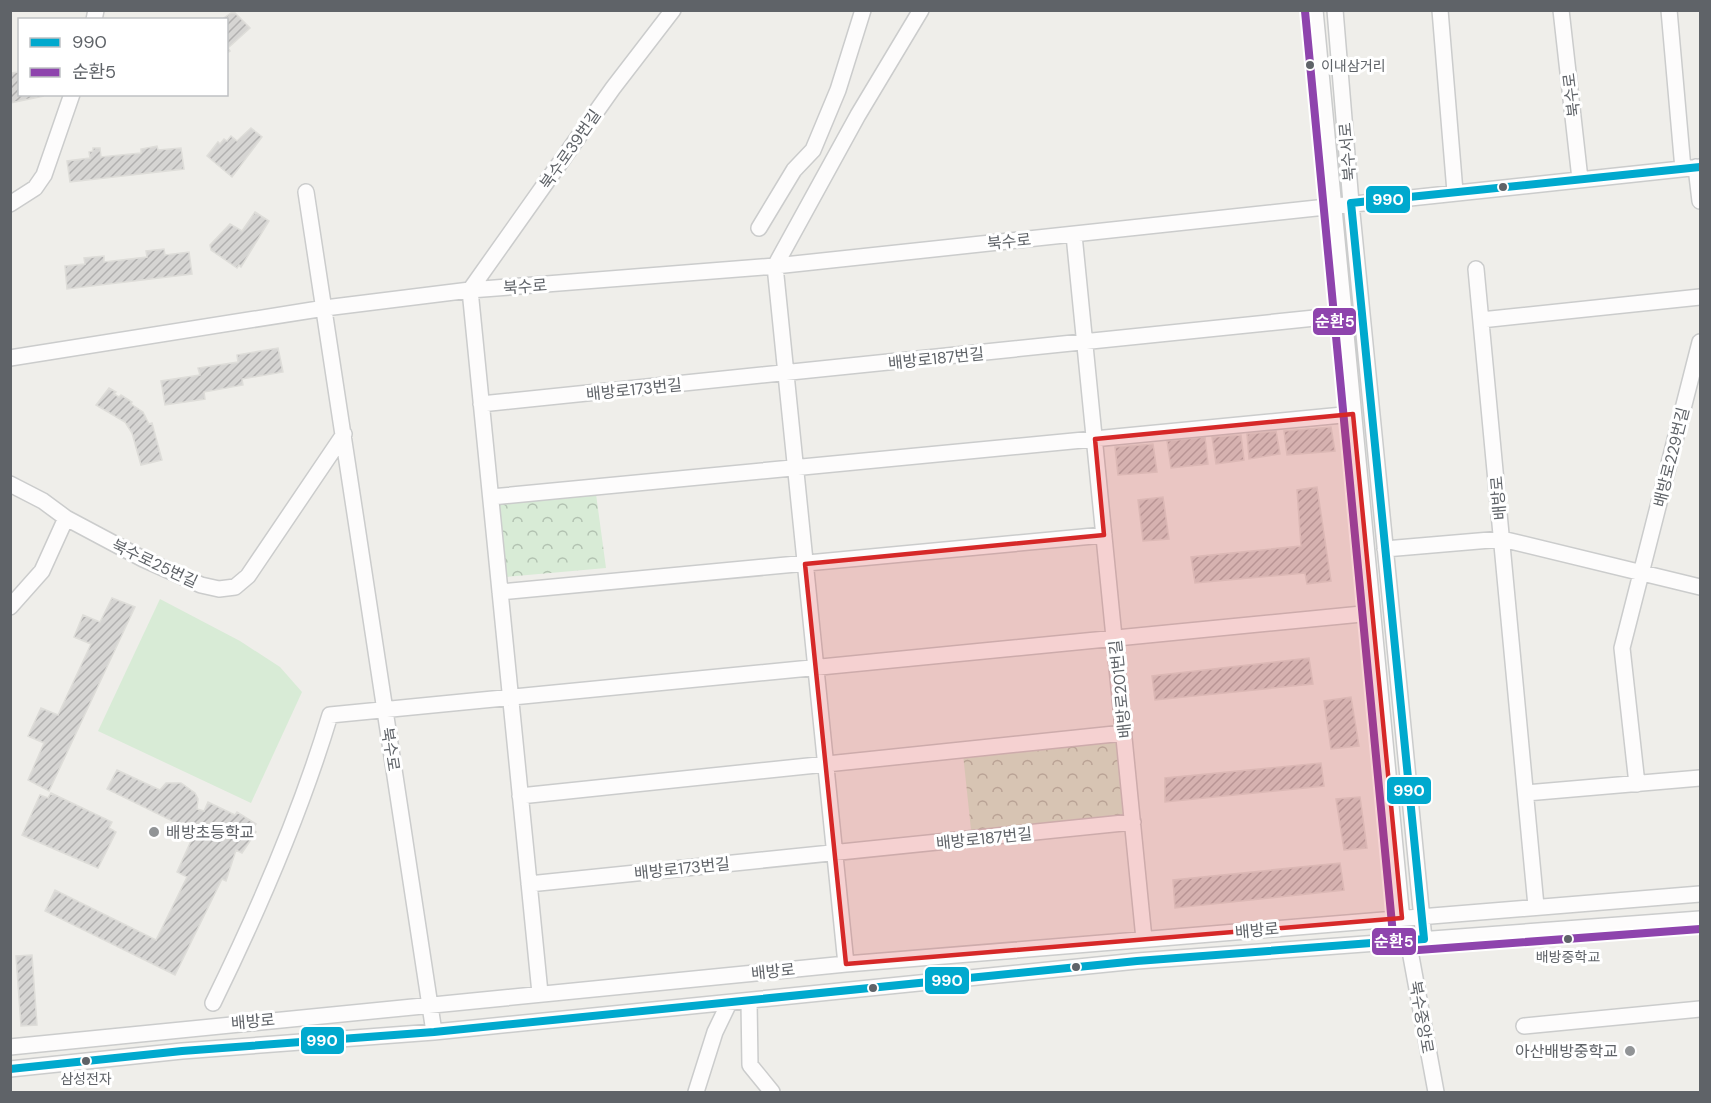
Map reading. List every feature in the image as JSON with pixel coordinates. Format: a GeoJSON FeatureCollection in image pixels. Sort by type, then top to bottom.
{"type":"FeatureCollection","features":[{"type":"Feature","properties":{"kind":"street","name":"북수로39번길"},"geometry":{"type":"LineString","coordinates":[[470,290],[613,88],[673,10]]}},
{"type":"Feature","properties":{"kind":"street"},"geometry":{"type":"LineString","coordinates":[[759,228],[794,170],[813,150],[838,90],[863,10]]}},
{"type":"Feature","properties":{"kind":"street"},"geometry":{"type":"LineString","coordinates":[[846,964],[775,266],[858,115],[921,10]]}},
{"type":"Feature","properties":{"kind":"street","name":"북수서로"},"geometry":{"type":"LineString","coordinates":[[1315,10],[1402,918],[1412,940]]}},
{"type":"Feature","properties":{"kind":"street","name":"북수서로"},"geometry":{"type":"LineString","coordinates":[[1335,10],[1351,203],[1421,916],[1412,940]]}},
{"type":"Feature","properties":{"kind":"street"},"geometry":{"type":"LineString","coordinates":[[1440,10],[1455,192]]}},
{"type":"Feature","properties":{"kind":"street","name":"북수로"},"geometry":{"type":"LineString","coordinates":[[1561,10],[1580,179]]}},
{"type":"Feature","properties":{"kind":"street"},"geometry":{"type":"LineString","coordinates":[[1669,10],[1693,167],[1701,201]]}},
{"type":"Feature","properties":{"kind":"street"},"geometry":{"type":"LineString","coordinates":[[10,204],[35,188],[44,175],[71,96]]}},
{"type":"Feature","properties":{"kind":"street","name":"북수로"},"geometry":{"type":"LineString","coordinates":[[434,1032],[325,308],[470,290],[775,266],[1693,167]]}},
{"type":"Feature","properties":{"kind":"street"},"geometry":{"type":"LineString","coordinates":[[10,358],[325,308],[306,192]]}},
{"type":"Feature","properties":{"kind":"street","name":"배방로201번길"},"geometry":{"type":"LineString","coordinates":[[1074,235],[1144,939]]}},
{"type":"Feature","properties":{"kind":"street","name":"배방로"},"geometry":{"type":"LineString","coordinates":[[1476,269],[1536,906]]}},
{"type":"Feature","properties":{"kind":"street"},"geometry":{"type":"LineString","coordinates":[[470,290],[540,993]]}},
{"type":"Feature","properties":{"kind":"street"},"geometry":{"type":"LineString","coordinates":[[1481,320],[1701,297]]}},
{"type":"Feature","properties":{"kind":"street"},"geometry":{"type":"LineString","coordinates":[[1085,342],[1344,315]]}},
{"type":"Feature","properties":{"kind":"street","name":"배방로187번길"},"geometry":{"type":"LineString","coordinates":[[786,373],[1085,342]]}},
{"type":"Feature","properties":{"kind":"street","name":"배방로229번길"},"geometry":{"type":"LineString","coordinates":[[1637,784],[1622,648],[1701,342]]}},
{"type":"Feature","properties":{"kind":"street","name":"배방로173번길"},"geometry":{"type":"LineString","coordinates":[[481,404],[786,373]]}},
{"type":"Feature","properties":{"kind":"street"},"geometry":{"type":"LineString","coordinates":[[491,497],[1353,414]]}},
{"type":"Feature","properties":{"kind":"street","name":"북수로25번길"},"geometry":{"type":"LineString","coordinates":[[10,484],[143,560],[201,585],[219,589],[235,587],[248,576],[344,434]]}},
{"type":"Feature","properties":{"kind":"street"},"geometry":{"type":"LineString","coordinates":[[10,608],[42,571],[66,518]]}},
{"type":"Feature","properties":{"kind":"street"},"geometry":{"type":"LineString","coordinates":[[500,592],[1104,535]]}},
{"type":"Feature","properties":{"kind":"street"},"geometry":{"type":"LineString","coordinates":[[1385,549],[1502,539],[1700,587]]}},
{"type":"Feature","properties":{"kind":"street"},"geometry":{"type":"LineString","coordinates":[[213,1003],[263,898],[310,782],[330,715],[1372,613]]}},
{"type":"Feature","properties":{"kind":"street"},"geometry":{"type":"LineString","coordinates":[[520,796],[1124,733]]}},
{"type":"Feature","properties":{"kind":"street"},"geometry":{"type":"LineString","coordinates":[[1526,793],[1701,778]]}},
{"type":"Feature","properties":{"kind":"street","name":"배방로187번길"},"geometry":{"type":"LineString","coordinates":[[835,853],[1133,822]]}},
{"type":"Feature","properties":{"kind":"street","name":"배방로173번길"},"geometry":{"type":"LineString","coordinates":[[530,884],[835,853]]}},
{"type":"Feature","properties":{"kind":"street","name":"배방로"},"geometry":{"type":"LineString","coordinates":[[10,1047],[846,964],[1701,894]]}},
{"type":"Feature","properties":{"kind":"street","name":"배방로"},"geometry":{"type":"LineString","coordinates":[[10,1069],[182,1051],[434,1032],[1137,961],[1701,919]]}},
{"type":"Feature","properties":{"kind":"street","name":"북수중앙로"},"geometry":{"type":"LineString","coordinates":[[1412,940],[1436,1092]]}},
{"type":"Feature","properties":{"kind":"street"},"geometry":{"type":"LineString","coordinates":[[749,1001],[750,1065],[772,1092]]}},
{"type":"Feature","properties":{"kind":"street"},"geometry":{"type":"LineString","coordinates":[[696,1092],[715,1032],[729,1003]]}},
{"type":"Feature","properties":{"kind":"street"},"geometry":{"type":"LineString","coordinates":[[1524,1026],[1701,1009]]}},
{"type":"Feature","properties":{"kind":"highlighted area"},"geometry":{"type":"Polygon","coordinates":[[[1353,414],[1402,918],[846,964],[805,564],[1104,535],[1095,439],[1353,414]]]}},
{"type":"Feature","properties":{"kind":"green space"},"geometry":{"type":"Polygon","coordinates":[[[596,494],[606,568],[506,577],[498,502],[596,494]]]}},
{"type":"Feature","properties":{"kind":"green space"},"geometry":{"type":"Polygon","coordinates":[[[160,599],[240,641],[280,667],[302,692],[251,803],[98,731],[160,599]]]}},
{"type":"Feature","properties":{"kind":"green space"},"geometry":{"type":"Polygon","coordinates":[[[1128,736],[1136,822],[972,839],[963,754],[1128,736]]]}},
{"type":"Feature","properties":{"kind":"building"},"geometry":{"type":"Polygon","coordinates":[[[235,13],[250,28],[228,48],[228,18],[224,18],[235,13]]]}},
{"type":"Feature","properties":{"kind":"building"},"geometry":{"type":"Polygon","coordinates":[[[18,72],[18,96],[44,96],[10,103],[10,73],[18,72]]]}},
{"type":"Feature","properties":{"kind":"building"},"geometry":{"type":"Polygon","coordinates":[[[251,128],[262,137],[232,177],[207,156],[218,142],[220,144],[224,139],[227,141],[231,136],[237,141],[251,128]]]}},
{"type":"Feature","properties":{"kind":"building"},"geometry":{"type":"Polygon","coordinates":[[[157,146],[158,150],[181,148],[184,169],[70,182],[67,161],[90,158],[89,152],[93,151],[93,148],[100,148],[101,157],[141,153],[141,149],[157,146]]]}},
{"type":"Feature","properties":{"kind":"building"},"geometry":{"type":"Polygon","coordinates":[[[255,212],[269,221],[241,267],[239,265],[237,268],[211,250],[210,245],[230,224],[242,231],[255,212]]]}},
{"type":"Feature","properties":{"kind":"building"},"geometry":{"type":"Polygon","coordinates":[[[164,249],[165,255],[189,252],[192,274],[67,289],[65,266],[85,264],[84,258],[104,256],[104,262],[147,257],[146,251],[164,249]]]}},
{"type":"Feature","properties":{"kind":"building"},"geometry":{"type":"Polygon","coordinates":[[[278,348],[283,372],[242,379],[243,385],[204,392],[205,399],[165,405],[161,381],[200,375],[198,368],[238,362],[237,355],[278,348]]]}},
{"type":"Feature","properties":{"kind":"building"},"geometry":{"type":"Polygon","coordinates":[[[109,388],[116,392],[114,394],[119,397],[121,395],[132,402],[131,404],[143,412],[149,424],[152,423],[162,460],[141,465],[132,433],[125,422],[96,405],[109,388]]]}},
{"type":"Feature","properties":{"kind":"building"},"geometry":{"type":"Polygon","coordinates":[[[1331,427],[1335,451],[1287,455],[1284,431],[1331,427]]]}},
{"type":"Feature","properties":{"kind":"building"},"geometry":{"type":"Polygon","coordinates":[[[1276,431],[1280,454],[1249,459],[1247,434],[1276,431]]]}},
{"type":"Feature","properties":{"kind":"building"},"geometry":{"type":"Polygon","coordinates":[[[1241,435],[1244,460],[1216,464],[1212,437],[1241,435]]]}},
{"type":"Feature","properties":{"kind":"building"},"geometry":{"type":"Polygon","coordinates":[[[1205,437],[1208,464],[1171,468],[1167,441],[1205,437]]]}},
{"type":"Feature","properties":{"kind":"building"},"geometry":{"type":"Polygon","coordinates":[[[1153,444],[1157,472],[1118,475],[1115,447],[1153,444]]]}},
{"type":"Feature","properties":{"kind":"building"},"geometry":{"type":"Polygon","coordinates":[[[1317,487],[1331,581],[1307,584],[1305,573],[1195,583],[1191,557],[1301,546],[1297,490],[1317,487]]]}},
{"type":"Feature","properties":{"kind":"building"},"geometry":{"type":"Polygon","coordinates":[[[1163,497],[1169,539],[1143,541],[1138,500],[1163,497]]]}},
{"type":"Feature","properties":{"kind":"building"},"geometry":{"type":"Polygon","coordinates":[[[112,598],[135,607],[49,791],[28,780],[44,743],[28,736],[41,708],[58,715],[91,644],[74,637],[83,615],[100,622],[112,598]]]}},
{"type":"Feature","properties":{"kind":"building"},"geometry":{"type":"Polygon","coordinates":[[[1309,658],[1313,684],[1155,700],[1152,676],[1309,658]]]}},
{"type":"Feature","properties":{"kind":"building"},"geometry":{"type":"Polygon","coordinates":[[[1351,697],[1359,746],[1331,749],[1324,701],[1351,697]]]}},
{"type":"Feature","properties":{"kind":"building"},"geometry":{"type":"Polygon","coordinates":[[[1321,763],[1324,786],[1165,802],[1165,778],[1321,763]]]}},
{"type":"Feature","properties":{"kind":"building"},"geometry":{"type":"Polygon","coordinates":[[[117,770],[160,790],[166,783],[181,783],[195,793],[198,799],[197,809],[204,811],[208,802],[235,815],[237,812],[256,824],[252,829],[256,832],[242,853],[236,850],[226,881],[222,879],[175,975],[45,911],[55,890],[156,940],[187,877],[177,872],[195,832],[107,789],[117,770]]]}},
{"type":"Feature","properties":{"kind":"building"},"geometry":{"type":"Polygon","coordinates":[[[51,793],[112,822],[109,828],[116,832],[98,868],[22,835],[40,795],[48,798],[51,793]]]}},
{"type":"Feature","properties":{"kind":"building"},"geometry":{"type":"Polygon","coordinates":[[[1360,797],[1367,848],[1344,850],[1336,799],[1360,797]]]}},
{"type":"Feature","properties":{"kind":"building"},"geometry":{"type":"Polygon","coordinates":[[[1340,863],[1344,890],[1175,908],[1173,880],[1340,863]]]}},
{"type":"Feature","properties":{"kind":"building"},"geometry":{"type":"Polygon","coordinates":[[[32,955],[37,1025],[21,1026],[16,956],[32,955]]]}},
{"type":"Feature","properties":{"kind":"transit line","name":"순환5"},"geometry":{"type":"LineString","coordinates":[[1305,11],[1394,945],[1405,951],[1700,929]]}},
{"type":"Feature","properties":{"kind":"transit line","name":"990"},"geometry":{"type":"LineString","coordinates":[[10,1069],[182,1051],[434,1032],[1137,961],[1424,939],[1351,203],[1700,167]]}},
{"type":"Feature","properties":{"kind":"place","name":"이내삼거리"},"geometry":{"type":"Point","coordinates":[1310,65]}},
{"type":"Feature","properties":{"kind":"place","name":"배방초등학교"},"geometry":{"type":"Point","coordinates":[154,832]}},
{"type":"Feature","properties":{"kind":"place","name":"배방중학교"},"geometry":{"type":"Point","coordinates":[1568,939]}},
{"type":"Feature","properties":{"kind":"place","name":"아산배방중학교"},"geometry":{"type":"Point","coordinates":[1630,1051]}},
{"type":"Feature","properties":{"kind":"place","name":"삼성전자"},"geometry":{"type":"Point","coordinates":[86,1061]}}]}
